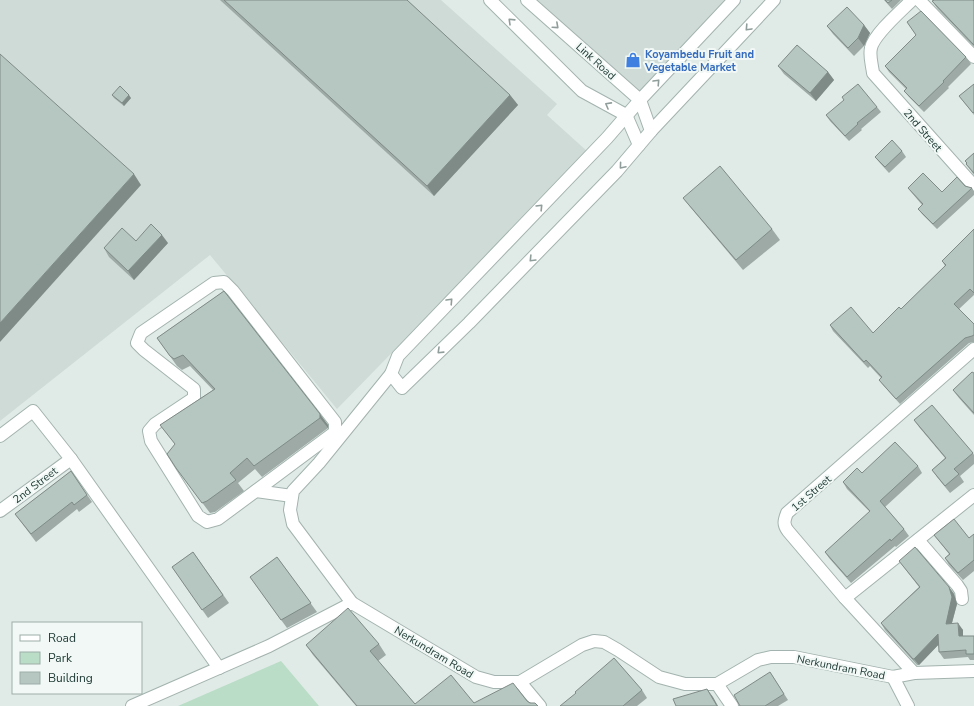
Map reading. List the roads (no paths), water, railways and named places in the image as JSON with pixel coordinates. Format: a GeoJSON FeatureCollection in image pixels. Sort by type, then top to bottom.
{"type":"FeatureCollection","features":[{"type":"Feature","properties":{"kind":"street"},"geometry":{"type":"LineString","coordinates":[[490,0],[582,90],[626,115],[639,145]]}},
{"type":"Feature","properties":{"kind":"street","name":"Link Road"},"geometry":{"type":"LineString","coordinates":[[527,0],[640,100],[651,131]]}},
{"type":"Feature","properties":{"kind":"street"},"geometry":{"type":"LineString","coordinates":[[132,706],[269,646],[352,603],[293,524],[290,510],[293,491],[319,462],[391,374],[398,356],[607,138],[626,115],[734,0]]}},
{"type":"Feature","properties":{"kind":"street"},"geometry":{"type":"LineString","coordinates":[[391,374],[402,388],[474,318],[617,171],[651,131],[774,0]]}},
{"type":"Feature","properties":{"kind":"street","name":"2nd Street"},"geometry":{"type":"LineString","coordinates":[[912,0],[875,38],[871,48],[870,59],[873,73],[974,186]]}},
{"type":"Feature","properties":{"kind":"street"},"geometry":{"type":"LineString","coordinates":[[919,0],[974,57]]}},
{"type":"Feature","properties":{"kind":"street"},"geometry":{"type":"LineString","coordinates":[[224,282],[233,291],[335,422],[335,432],[256,491],[218,519],[207,522],[198,516],[151,441],[149,431],[155,424],[194,398],[194,390],[144,350],[138,343],[141,333],[214,283],[224,282]]}},
{"type":"Feature","properties":{"kind":"street","name":"1st Street"},"geometry":{"type":"LineString","coordinates":[[914,673],[845,598],[788,532],[784,526],[784,520],[787,513],[974,349]]}},
{"type":"Feature","properties":{"kind":"street"},"geometry":{"type":"LineString","coordinates":[[0,436],[33,411],[71,459],[219,668]]}},
{"type":"Feature","properties":{"kind":"street"},"geometry":{"type":"LineString","coordinates":[[309,452],[319,462]]}},
{"type":"Feature","properties":{"kind":"street","name":"2nd Street"},"geometry":{"type":"LineString","coordinates":[[0,511],[71,459]]}},
{"type":"Feature","properties":{"kind":"street"},"geometry":{"type":"LineString","coordinates":[[256,491],[292,496]]}},
{"type":"Feature","properties":{"kind":"street"},"geometry":{"type":"LineString","coordinates":[[845,598],[974,495]]}},
{"type":"Feature","properties":{"kind":"street"},"geometry":{"type":"LineString","coordinates":[[918,540],[957,585],[961,591],[962,599]]}},
{"type":"Feature","properties":{"kind":"street","name":"Nerkundram Road"},"geometry":{"type":"LineString","coordinates":[[352,603],[476,677],[494,682],[520,682]]}},
{"type":"Feature","properties":{"kind":"street"},"geometry":{"type":"LineString","coordinates":[[540,706],[520,682],[582,645],[594,641],[604,642],[659,677],[685,684],[717,684],[732,706]]}},
{"type":"Feature","properties":{"kind":"street","name":"Nerkundram Road"},"geometry":{"type":"LineString","coordinates":[[717,684],[758,660],[771,657],[794,656],[893,677],[914,673],[974,671]]}},
{"type":"Feature","properties":{"kind":"street"},"geometry":{"type":"LineString","coordinates":[[893,677],[908,706]]}},
{"type":"Feature","properties":{"kind":"place","name":"Koyambedu Fruit and Vegetable Market"},"geometry":{"type":"Point","coordinates":[633,60]}}]}
